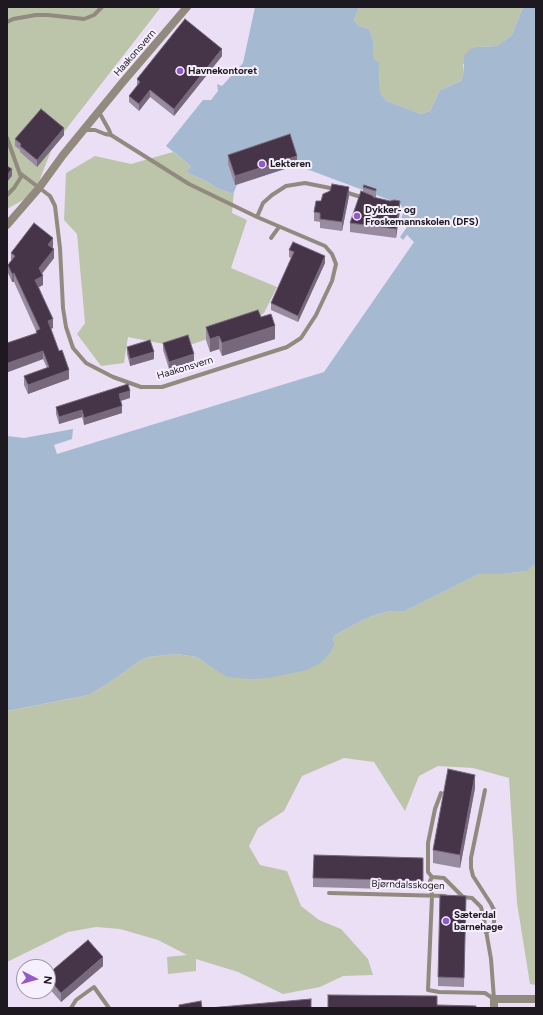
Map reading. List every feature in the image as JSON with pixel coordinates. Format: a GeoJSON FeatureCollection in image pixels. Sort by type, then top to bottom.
{"type":"FeatureCollection","features":[{"type":"Feature","properties":{"kind":"street","name":"Haakonsvern"},"geometry":{"type":"LineString","coordinates":[[7,225],[187,7]]}},
{"type":"Feature","properties":{"kind":"street"},"geometry":{"type":"LineString","coordinates":[[494,1008],[494,999],[536,999]]}},
{"type":"Feature","properties":{"kind":"lane"},"geometry":{"type":"LineString","coordinates":[[7,22],[20,18],[48,15],[84,19],[94,15],[102,7]]}},
{"type":"Feature","properties":{"kind":"lane"},"geometry":{"type":"LineString","coordinates":[[99,112],[111,135]]}},
{"type":"Feature","properties":{"kind":"lane","name":"Haakonsvern"},"geometry":{"type":"LineString","coordinates":[[21,174],[50,196],[55,206],[60,248],[63,308],[66,328],[73,348],[86,363],[113,377],[141,387],[162,387],[185,381],[268,352],[287,347],[301,338],[316,315],[332,281],[336,264],[332,254],[325,246],[257,217],[189,184],[111,135],[95,130],[84,130]]}},
{"type":"Feature","properties":{"kind":"lane"},"geometry":{"type":"LineString","coordinates":[[7,138],[21,174],[20,179],[7,195]]}},
{"type":"Feature","properties":{"kind":"lane"},"geometry":{"type":"LineString","coordinates":[[257,217],[263,202],[282,189],[293,184],[305,183],[323,186],[371,200]]}},
{"type":"Feature","properties":{"kind":"lane"},"geometry":{"type":"LineString","coordinates":[[270,238],[279,226]]}},
{"type":"Feature","properties":{"kind":"lane"},"geometry":{"type":"LineString","coordinates":[[485,790],[471,868],[473,876],[494,910],[494,923],[486,933]]}},
{"type":"Feature","properties":{"kind":"lane"},"geometry":{"type":"LineString","coordinates":[[441,793],[435,809],[428,843],[428,872],[432,877],[444,878],[463,896],[472,898],[481,907],[491,959],[494,999]]}},
{"type":"Feature","properties":{"kind":"lane"},"geometry":{"type":"LineString","coordinates":[[432,877],[430,881],[432,896],[428,990],[485,993],[494,999]]}},
{"type":"Feature","properties":{"kind":"lane","name":"Bjørndalsskogen"},"geometry":{"type":"LineString","coordinates":[[329,893],[447,896]]}},
{"type":"Feature","properties":{"kind":"lane","name":"Bjørndalsskogen"},"geometry":{"type":"LineString","coordinates":[[455,896],[463,896]]}},
{"type":"Feature","properties":{"kind":"lane"},"geometry":{"type":"LineString","coordinates":[[71,1008],[76,1000],[94,987],[109,1008]]}},
{"type":"Feature","properties":{"kind":"green space"},"geometry":{"type":"Polygon","coordinates":[[[7,7],[161,7],[53,146],[34,194],[7,209],[7,7]]]}},
{"type":"Feature","properties":{"kind":"green space"},"geometry":{"type":"Polygon","coordinates":[[[359,7],[523,7],[512,35],[497,46],[477,47],[463,65],[464,71],[461,81],[440,90],[430,111],[421,114],[387,101],[382,95],[380,91],[379,62],[374,59],[373,40],[369,29],[359,26],[354,20],[359,7]]]}},
{"type":"Feature","properties":{"kind":"green space"},"geometry":{"type":"Polygon","coordinates":[[[173,152],[191,166],[186,172],[217,188],[233,194],[234,191],[232,213],[247,220],[231,268],[277,287],[264,313],[230,331],[193,344],[164,344],[128,337],[124,363],[101,366],[77,334],[85,323],[77,234],[64,220],[66,173],[95,156],[131,164],[173,152]]]}},
{"type":"Feature","properties":{"kind":"green space"},"geometry":{"type":"Polygon","coordinates":[[[536,564],[536,985],[530,984],[517,903],[509,778],[473,768],[438,766],[419,776],[405,811],[374,762],[344,758],[302,776],[284,811],[258,828],[249,846],[260,865],[287,871],[301,906],[319,920],[341,929],[368,959],[373,975],[343,976],[320,987],[283,994],[238,972],[196,959],[196,971],[168,974],[167,957],[187,955],[158,940],[120,929],[96,927],[68,932],[7,962],[7,711],[89,695],[141,660],[148,657],[176,654],[197,657],[214,669],[322,662],[335,645],[333,639],[335,635],[365,619],[391,611],[405,611],[479,574],[502,574],[525,571],[536,564]]]}},
{"type":"Feature","properties":{"kind":"water"},"geometry":{"type":"Polygon","coordinates":[[[255,7],[359,7],[354,20],[359,26],[369,29],[373,40],[374,59],[379,62],[380,91],[382,95],[387,101],[421,114],[430,111],[440,90],[461,81],[464,71],[464,56],[470,49],[477,47],[497,46],[512,35],[523,7],[536,7],[536,564],[526,571],[502,574],[479,574],[405,611],[391,611],[365,619],[335,635],[333,639],[335,645],[329,654],[322,662],[307,670],[268,678],[250,679],[228,677],[197,657],[176,654],[148,657],[141,660],[89,695],[7,711],[7,436],[24,438],[73,429],[72,439],[54,445],[57,454],[324,372],[414,242],[407,235],[403,240],[400,237],[407,227],[405,221],[401,219],[404,210],[400,204],[296,165],[237,185],[233,194],[217,188],[186,172],[191,166],[166,146],[203,100],[211,100],[218,91],[217,84],[222,86],[243,63],[255,7]]]}},
{"type":"Feature","properties":{"kind":"building","name":"Havnekontoret"},"geometry":{"type":"Polygon","coordinates":[[[185,19],[222,49],[174,109],[150,90],[139,104],[129,96],[140,82],[137,79],[185,19]]]}},
{"type":"Feature","properties":{"kind":"building"},"geometry":{"type":"Polygon","coordinates":[[[41,109],[64,128],[37,160],[20,146],[21,144],[15,139],[41,109]]]}},
{"type":"Feature","properties":{"kind":"building"},"geometry":{"type":"Polygon","coordinates":[[[290,134],[297,156],[235,176],[228,155],[290,134]]]}},
{"type":"Feature","properties":{"kind":"building"},"geometry":{"type":"Polygon","coordinates":[[[7,166],[12,169],[7,175],[7,166]]]}},
{"type":"Feature","properties":{"kind":"building"},"geometry":{"type":"Polygon","coordinates":[[[332,184],[349,187],[342,222],[320,219],[320,213],[314,212],[316,201],[321,201],[323,194],[330,191],[332,184]]]}},
{"type":"Feature","properties":{"kind":"building"},"geometry":{"type":"Polygon","coordinates":[[[364,185],[376,189],[376,191],[363,187],[364,185]]]}},
{"type":"Feature","properties":{"kind":"building"},"geometry":{"type":"Polygon","coordinates":[[[361,191],[373,197],[390,201],[400,201],[396,229],[350,223],[361,191]]]}},
{"type":"Feature","properties":{"kind":"building"},"geometry":{"type":"Polygon","coordinates":[[[34,223],[53,238],[48,245],[54,249],[39,268],[43,276],[35,280],[53,319],[48,321],[59,351],[62,350],[69,370],[28,385],[24,376],[49,367],[43,351],[8,363],[7,366],[7,343],[37,333],[36,331],[40,329],[14,273],[12,274],[8,265],[15,256],[11,253],[34,223]]]}},
{"type":"Feature","properties":{"kind":"building"},"geometry":{"type":"Polygon","coordinates":[[[293,242],[325,256],[298,316],[271,303],[294,252],[289,250],[293,242]]]}},
{"type":"Feature","properties":{"kind":"building"},"geometry":{"type":"Polygon","coordinates":[[[258,310],[261,317],[271,314],[275,326],[222,343],[219,336],[210,339],[206,327],[258,310]]]}},
{"type":"Feature","properties":{"kind":"building"},"geometry":{"type":"Polygon","coordinates":[[[188,335],[194,354],[169,362],[163,343],[188,335]]]}},
{"type":"Feature","properties":{"kind":"building"},"geometry":{"type":"Polygon","coordinates":[[[150,340],[154,352],[130,359],[127,347],[150,340]]]}},
{"type":"Feature","properties":{"kind":"building"},"geometry":{"type":"Polygon","coordinates":[[[128,384],[130,391],[119,394],[122,406],[84,418],[82,410],[59,417],[56,407],[128,384]]]}},
{"type":"Feature","properties":{"kind":"building"},"geometry":{"type":"Polygon","coordinates":[[[448,769],[475,775],[460,855],[433,850],[448,769]]]}},
{"type":"Feature","properties":{"kind":"building"},"geometry":{"type":"Polygon","coordinates":[[[314,855],[423,858],[423,881],[313,878],[314,855]]]}},
{"type":"Feature","properties":{"kind":"building"},"geometry":{"type":"Polygon","coordinates":[[[440,895],[466,896],[464,978],[438,977],[440,895]]]}},
{"type":"Feature","properties":{"kind":"building"},"geometry":{"type":"Polygon","coordinates":[[[88,940],[103,957],[61,993],[56,987],[56,967],[88,940]]]}},
{"type":"Feature","properties":{"kind":"building"},"geometry":{"type":"Polygon","coordinates":[[[328,995],[437,996],[437,1005],[476,1006],[476,1008],[328,1008],[328,995]]]}},
{"type":"Feature","properties":{"kind":"building"},"geometry":{"type":"Polygon","coordinates":[[[311,999],[311,1008],[209,1008],[311,999]]]}},
{"type":"Feature","properties":{"kind":"building"},"geometry":{"type":"Polygon","coordinates":[[[201,1001],[202,1008],[179,1008],[179,1005],[201,1001]]]}},
{"type":"Feature","properties":{"kind":"place","name":"Havnekontoret"},"geometry":{"type":"Point","coordinates":[180,71]}},
{"type":"Feature","properties":{"kind":"place","name":"Lekteren"},"geometry":{"type":"Point","coordinates":[262,164]}},
{"type":"Feature","properties":{"kind":"place","name":"Dykker- og Froskemannskolen (DFS)"},"geometry":{"type":"Point","coordinates":[357,216]}},
{"type":"Feature","properties":{"kind":"place","name":"Sæterdal barnehage"},"geometry":{"type":"Point","coordinates":[446,921]}}]}
